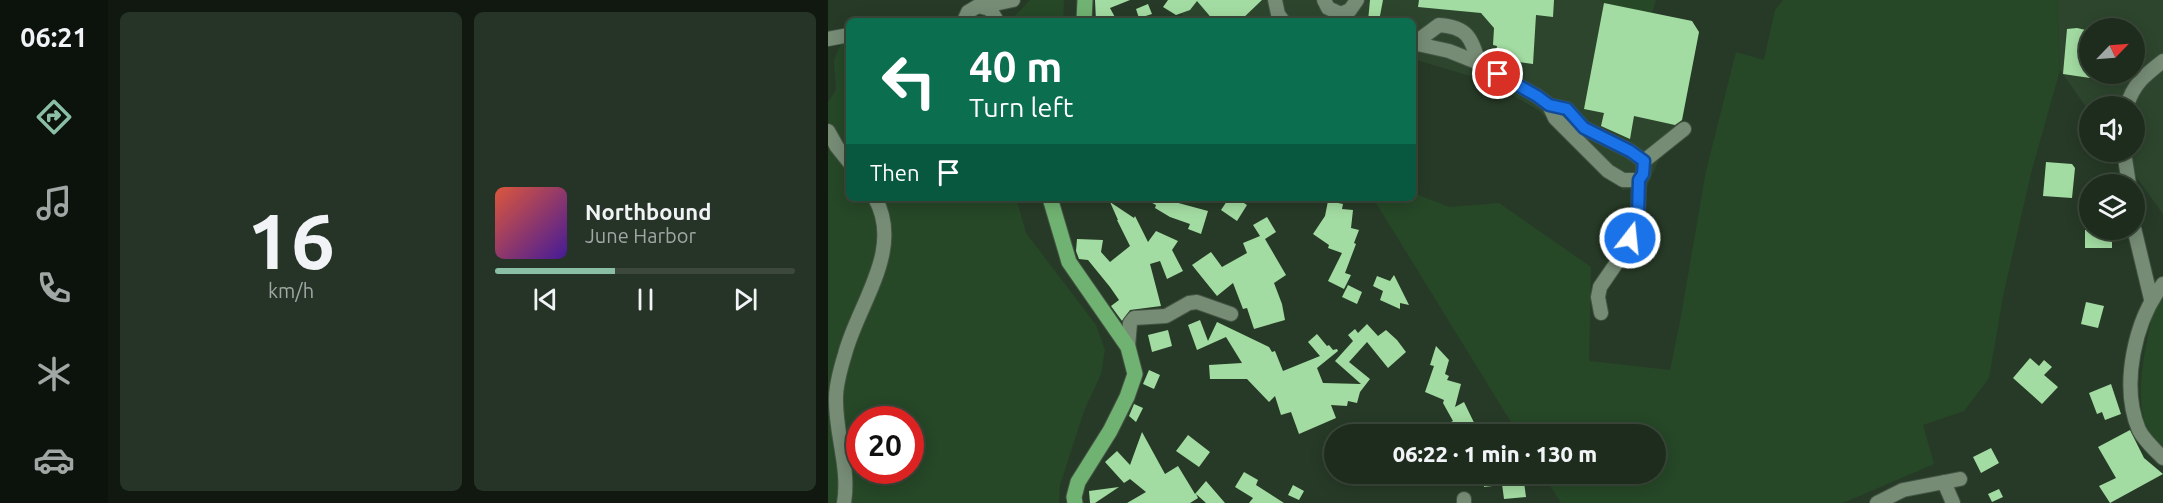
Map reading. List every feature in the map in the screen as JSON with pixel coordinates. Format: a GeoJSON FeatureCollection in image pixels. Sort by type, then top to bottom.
{"type":"FeatureCollection","features":[{"type":"Feature","properties":{"kind":"main road"},"geometry":{"type":"LineString","coordinates":[[1084,18],[1085,0]]}},
{"type":"Feature","properties":{"kind":"main road"},"geometry":{"type":"LineString","coordinates":[[1051,201],[1068,262],[1128,346],[1135,374],[1127,397],[1110,431],[1078,482],[1074,497],[1075,503]]}},
{"type":"Feature","properties":{"kind":"street"},"geometry":{"type":"LineString","coordinates":[[965,18],[970,9],[1012,0]]}},
{"type":"Feature","properties":{"kind":"street"},"geometry":{"type":"LineString","coordinates":[[1000,18],[1012,0]]}},
{"type":"Feature","properties":{"kind":"street"},"geometry":{"type":"LineString","coordinates":[[1275,0],[1281,18]]}},
{"type":"Feature","properties":{"kind":"street"},"geometry":{"type":"LineString","coordinates":[[1324,0],[1328,8],[1341,14],[1356,5],[1357,0]]}},
{"type":"Feature","properties":{"kind":"street"},"geometry":{"type":"LineString","coordinates":[[985,6],[993,11],[996,18]]}},
{"type":"Feature","properties":{"kind":"street"},"geometry":{"type":"LineString","coordinates":[[1416,42],[1439,25],[1454,26],[1464,32],[1473,46],[1479,63]]}},
{"type":"Feature","properties":{"kind":"street"},"geometry":{"type":"LineString","coordinates":[[828,39],[846,35]]}},
{"type":"Feature","properties":{"kind":"street"},"geometry":{"type":"LineString","coordinates":[[1416,43],[1449,51],[1479,63],[1549,105],[1567,109],[1584,128],[1630,151],[1644,161]]}},
{"type":"Feature","properties":{"kind":"street"},"geometry":{"type":"LineString","coordinates":[[2130,96],[2144,76],[2163,61]]}},
{"type":"Feature","properties":{"kind":"street"},"geometry":{"type":"LineString","coordinates":[[1549,105],[1556,118],[1608,171],[1623,180],[1639,180]]}},
{"type":"Feature","properties":{"kind":"street"},"geometry":{"type":"LineString","coordinates":[[1601,313],[1598,297],[1600,287],[1622,255],[1635,226],[1638,214],[1639,180],[1643,174],[1644,161],[1684,129]]}},
{"type":"Feature","properties":{"kind":"street"},"geometry":{"type":"LineString","coordinates":[[828,131],[846,158]]}},
{"type":"Feature","properties":{"kind":"street"},"geometry":{"type":"LineString","coordinates":[[844,503],[845,474],[836,398],[845,353],[882,258],[885,225],[876,201]]}},
{"type":"Feature","properties":{"kind":"street"},"geometry":{"type":"LineString","coordinates":[[2137,240],[2151,299]]}},
{"type":"Feature","properties":{"kind":"street"},"geometry":{"type":"LineString","coordinates":[[2163,284],[2151,299],[2138,329],[2132,373],[2132,399],[2139,430],[2163,458]]}},
{"type":"Feature","properties":{"kind":"street"},"geometry":{"type":"LineString","coordinates":[[1128,346],[1130,323],[1134,318],[1166,316],[1189,303],[1197,302],[1231,314]]}},
{"type":"Feature","properties":{"kind":"street"},"geometry":{"type":"LineString","coordinates":[[1877,503],[1903,490],[1960,479]]}},
{"type":"Feature","properties":{"kind":"street"},"geometry":{"type":"LineString","coordinates":[[1944,482],[1953,503]]}},
{"type":"Feature","properties":{"kind":"shaded area"},"geometry":{"type":"Polygon","coordinates":[[[1030,0],[1064,0],[1063,18],[1013,18],[1030,0]]]}},
{"type":"Feature","properties":{"kind":"shaded area"},"geometry":{"type":"Polygon","coordinates":[[[1168,0],[1600,0],[1604,4],[1692,21],[1699,32],[1679,138],[1660,157],[1647,187],[1623,190],[1538,110],[1490,82],[1416,60],[1416,18],[1185,18],[1168,0]]]}},
{"type":"Feature","properties":{"kind":"shaded area"},"geometry":{"type":"Polygon","coordinates":[[[1600,0],[1656,0],[1652,13],[1604,3],[1600,0]]]}},
{"type":"Feature","properties":{"kind":"shaded area"},"geometry":{"type":"Polygon","coordinates":[[[1783,0],[2057,0],[2060,70],[2031,173],[2003,296],[1989,378],[1964,411],[1923,425],[1934,464],[1843,503],[1561,503],[1549,484],[1666,484],[1666,424],[1512,424],[1375,201],[1416,201],[1416,194],[1449,207],[1499,203],[1591,267],[1589,361],[1670,370],[1706,171],[1736,52],[1764,60],[1775,10],[1783,0]]]}},
{"type":"Feature","properties":{"kind":"shaded area"},"geometry":{"type":"Polygon","coordinates":[[[2057,0],[2163,0],[2163,214],[2145,189],[2145,174],[2134,174],[2125,162],[2145,162],[2145,96],[2079,97],[2060,70],[2057,0]]]}},
{"type":"Feature","properties":{"kind":"shaded area"},"geometry":{"type":"Polygon","coordinates":[[[846,40],[846,201],[1017,201],[1026,233],[1096,325],[1105,350],[1101,374],[1084,411],[1060,485],[1059,503],[828,503],[828,102],[836,90],[834,60],[842,41],[846,40]]]}},
{"type":"Feature","properties":{"kind":"shaded area"},"geometry":{"type":"Polygon","coordinates":[[[2163,291],[2163,450],[2151,436],[2144,419],[2141,380],[2155,302],[2163,291]]]}},
{"type":"Feature","properties":{"kind":"building"},"geometry":{"type":"Polygon","coordinates":[[[1095,0],[1130,0],[1110,8],[1115,18],[1096,18],[1095,0]]]}},
{"type":"Feature","properties":{"kind":"building"},"geometry":{"type":"Polygon","coordinates":[[[1168,0],[1262,0],[1243,18],[1211,18],[1197,1],[1190,10],[1176,15],[1163,7],[1168,0]]]}},
{"type":"Feature","properties":{"kind":"building"},"geometry":{"type":"Polygon","coordinates":[[[1370,0],[1383,0],[1380,18],[1368,18],[1370,0]]]}},
{"type":"Feature","properties":{"kind":"building"},"geometry":{"type":"Polygon","coordinates":[[[1419,0],[1554,0],[1553,17],[1536,15],[1533,64],[1495,59],[1497,46],[1493,45],[1494,28],[1481,13],[1418,7],[1419,0]]]}},
{"type":"Feature","properties":{"kind":"building"},"geometry":{"type":"Polygon","coordinates":[[[1604,3],[1692,21],[1699,32],[1682,120],[1675,125],[1634,116],[1630,139],[1601,126],[1604,113],[1584,109],[1604,3]]]}},
{"type":"Feature","properties":{"kind":"building"},"geometry":{"type":"Polygon","coordinates":[[[1148,4],[1152,14],[1139,18],[1136,9],[1148,4]]]}},
{"type":"Feature","properties":{"kind":"building"},"geometry":{"type":"Polygon","coordinates":[[[2079,28],[2079,76],[2063,74],[2067,29],[2079,28]]]}},
{"type":"Feature","properties":{"kind":"building"},"geometry":{"type":"Polygon","coordinates":[[[2046,162],[2072,164],[2075,168],[2072,198],[2043,196],[2046,162]]]}},
{"type":"Feature","properties":{"kind":"building"},"geometry":{"type":"Polygon","coordinates":[[[1149,201],[1171,201],[1208,211],[1201,234],[1188,229],[1190,224],[1170,217],[1155,208],[1156,205],[1149,201]]]}},
{"type":"Feature","properties":{"kind":"building"},"geometry":{"type":"Polygon","coordinates":[[[1227,201],[1241,201],[1247,205],[1237,221],[1221,210],[1227,201]]]}},
{"type":"Feature","properties":{"kind":"building"},"geometry":{"type":"Polygon","coordinates":[[[1328,201],[1343,204],[1342,209],[1353,210],[1351,228],[1359,230],[1345,273],[1351,275],[1344,289],[1328,281],[1342,253],[1328,248],[1329,245],[1313,234],[1325,216],[1328,201]]]}},
{"type":"Feature","properties":{"kind":"building"},"geometry":{"type":"Polygon","coordinates":[[[1110,202],[1134,218],[1135,216],[1148,242],[1156,231],[1178,241],[1172,250],[1183,271],[1167,279],[1160,261],[1150,264],[1161,306],[1130,310],[1122,321],[1111,306],[1119,300],[1088,260],[1079,259],[1076,251],[1077,239],[1103,240],[1101,252],[1110,262],[1130,246],[1110,202]]]}},
{"type":"Feature","properties":{"kind":"building"},"geometry":{"type":"Polygon","coordinates":[[[1267,217],[1276,232],[1265,239],[1286,275],[1274,283],[1285,320],[1254,329],[1247,308],[1243,309],[1233,283],[1217,296],[1192,265],[1211,252],[1222,267],[1247,253],[1243,243],[1260,236],[1253,225],[1267,217]]]}},
{"type":"Feature","properties":{"kind":"building"},"geometry":{"type":"Polygon","coordinates":[[[2085,240],[2112,240],[2112,248],[2085,248],[2085,240]]]}},
{"type":"Feature","properties":{"kind":"building"},"geometry":{"type":"Polygon","coordinates":[[[1394,275],[1409,305],[1400,303],[1400,309],[1380,300],[1383,291],[1373,286],[1377,276],[1390,281],[1394,275]]]}},
{"type":"Feature","properties":{"kind":"building"},"geometry":{"type":"Polygon","coordinates":[[[1348,285],[1362,292],[1357,304],[1342,297],[1348,285]]]}},
{"type":"Feature","properties":{"kind":"building"},"geometry":{"type":"Polygon","coordinates":[[[2086,302],[2104,306],[2098,328],[2081,324],[2086,302]]]}},
{"type":"Feature","properties":{"kind":"building"},"geometry":{"type":"Polygon","coordinates":[[[1200,320],[1208,341],[1217,322],[1269,347],[1272,352],[1275,351],[1283,371],[1320,356],[1308,342],[1317,334],[1327,346],[1338,351],[1317,368],[1323,383],[1361,384],[1335,361],[1353,341],[1348,335],[1355,329],[1358,333],[1367,324],[1378,336],[1386,330],[1406,352],[1388,368],[1367,342],[1349,362],[1370,379],[1360,392],[1357,403],[1348,401],[1347,406],[1331,405],[1336,418],[1299,434],[1291,412],[1281,415],[1275,396],[1269,402],[1247,379],[1210,379],[1209,365],[1242,363],[1226,337],[1197,350],[1188,325],[1200,320]]]}},
{"type":"Feature","properties":{"kind":"building"},"geometry":{"type":"Polygon","coordinates":[[[1168,330],[1172,346],[1152,352],[1148,335],[1168,330]]]}},
{"type":"Feature","properties":{"kind":"building"},"geometry":{"type":"Polygon","coordinates":[[[1436,346],[1449,360],[1445,374],[1449,376],[1447,380],[1461,384],[1455,407],[1464,402],[1475,424],[1452,424],[1453,421],[1443,403],[1444,400],[1425,392],[1434,366],[1430,365],[1436,346]]]}},
{"type":"Feature","properties":{"kind":"building"},"geometry":{"type":"Polygon","coordinates":[[[2030,358],[2039,366],[2044,360],[2052,367],[2044,375],[2058,387],[2042,404],[2013,378],[2030,358]]]}},
{"type":"Feature","properties":{"kind":"building"},"geometry":{"type":"Polygon","coordinates":[[[1149,370],[1160,375],[1154,389],[1143,384],[1149,370]]]}},
{"type":"Feature","properties":{"kind":"building"},"geometry":{"type":"Polygon","coordinates":[[[2111,384],[2121,414],[2105,420],[2102,412],[2097,414],[2089,393],[2111,384]]]}},
{"type":"Feature","properties":{"kind":"building"},"geometry":{"type":"Polygon","coordinates":[[[1134,404],[1143,408],[1136,422],[1129,416],[1134,404]]]}},
{"type":"Feature","properties":{"kind":"building"},"geometry":{"type":"Polygon","coordinates":[[[2130,430],[2144,458],[2163,474],[2110,503],[2099,486],[2116,478],[2098,447],[2130,430]]]}},
{"type":"Feature","properties":{"kind":"building"},"geometry":{"type":"Polygon","coordinates":[[[1142,432],[1165,474],[1178,466],[1195,494],[1206,481],[1225,503],[1206,503],[1196,494],[1198,498],[1190,503],[1127,503],[1146,492],[1130,479],[1124,483],[1105,462],[1117,451],[1130,465],[1142,432]]]}},
{"type":"Feature","properties":{"kind":"building"},"geometry":{"type":"Polygon","coordinates":[[[1188,435],[1210,452],[1199,467],[1176,451],[1188,435]]]}},
{"type":"Feature","properties":{"kind":"building"},"geometry":{"type":"Polygon","coordinates":[[[1991,448],[1999,463],[1981,473],[1973,457],[1991,448]]]}},
{"type":"Feature","properties":{"kind":"building"},"geometry":{"type":"Polygon","coordinates":[[[1244,472],[1258,480],[1256,485],[1284,503],[1249,503],[1253,498],[1235,487],[1244,472]]]}},
{"type":"Feature","properties":{"kind":"building"},"geometry":{"type":"Polygon","coordinates":[[[1484,484],[1501,484],[1501,485],[1484,487],[1484,484]]]}},
{"type":"Feature","properties":{"kind":"building"},"geometry":{"type":"Polygon","coordinates":[[[1502,484],[1524,484],[1526,497],[1504,499],[1502,484]]]}},
{"type":"Feature","properties":{"kind":"building"},"geometry":{"type":"Polygon","coordinates":[[[1293,485],[1304,491],[1299,500],[1288,495],[1293,485]]]}},
{"type":"Feature","properties":{"kind":"building"},"geometry":{"type":"Polygon","coordinates":[[[1119,487],[1095,503],[1090,503],[1089,491],[1119,487]]]}},
{"type":"Feature","properties":{"kind":"building"},"geometry":{"type":"Polygon","coordinates":[[[1999,489],[2003,497],[1992,502],[1988,494],[1999,489]]]}},
{"type":"Feature","properties":{"kind":"route"},"geometry":{"type":"LineString","coordinates":[[1498,74],[1549,105],[1567,109],[1584,128],[1613,141],[1644,161],[1643,174],[1639,180],[1638,214],[1630,238]]}}]}
